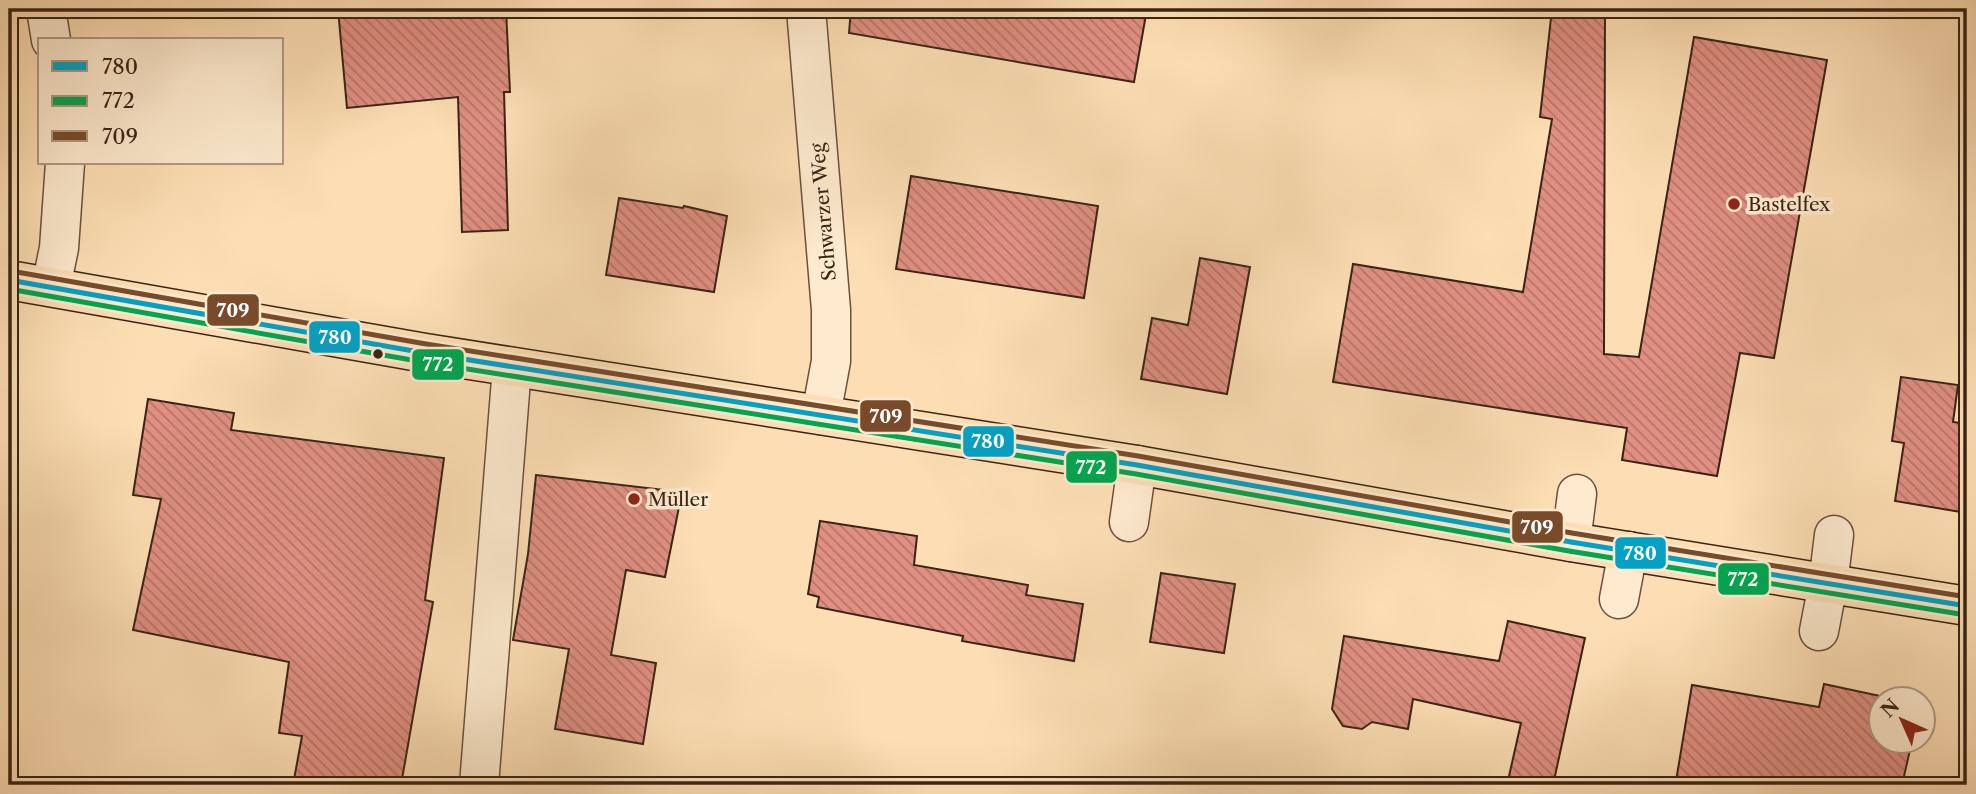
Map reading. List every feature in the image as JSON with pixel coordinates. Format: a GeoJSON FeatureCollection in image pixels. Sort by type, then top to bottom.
{"type":"FeatureCollection","features":[{"type":"Feature","properties":{"kind":"main road"},"geometry":{"type":"LineString","coordinates":[[9,280],[512,367],[1136,466],[1571,542],[1967,606]]}},
{"type":"Feature","properties":{"kind":"street"},"geometry":{"type":"LineString","coordinates":[[46,9],[51,38]]}},
{"type":"Feature","properties":{"kind":"street","name":"Schwarzer Weg"},"geometry":{"type":"LineString","coordinates":[[806,9],[831,310],[831,362],[821,415]]}},
{"type":"Feature","properties":{"kind":"street"},"geometry":{"type":"LineString","coordinates":[[51,287],[59,248],[65,164]]}},
{"type":"Feature","properties":{"kind":"street"},"geometry":{"type":"LineString","coordinates":[[479,785],[512,367]]}},
{"type":"Feature","properties":{"kind":"street"},"geometry":{"type":"LineString","coordinates":[[1129,522],[1136,466]]}},
{"type":"Feature","properties":{"kind":"street"},"geometry":{"type":"LineString","coordinates":[[1571,542],[1577,494]]}},
{"type":"Feature","properties":{"kind":"street"},"geometry":{"type":"LineString","coordinates":[[1819,631],[1834,535]]}},
{"type":"Feature","properties":{"kind":"street"},"geometry":{"type":"LineString","coordinates":[[1619,599],[1628,551]]}},
{"type":"Feature","properties":{"kind":"building"},"geometry":{"type":"Polygon","coordinates":[[[338,9],[506,9],[510,92],[504,92],[508,230],[462,232],[458,97],[347,108],[338,9]]]}},
{"type":"Feature","properties":{"kind":"building"},"geometry":{"type":"Polygon","coordinates":[[[851,9],[1147,9],[1134,82],[849,33],[851,9]]]}},
{"type":"Feature","properties":{"kind":"building"},"geometry":{"type":"Polygon","coordinates":[[[1552,9],[1605,9],[1604,354],[1639,357],[1694,37],[1827,60],[1774,358],[1740,353],[1717,476],[1622,460],[1627,428],[1333,382],[1353,264],[1523,292],[1552,119],[1540,117],[1552,9]]]}},
{"type":"Feature","properties":{"kind":"building"},"geometry":{"type":"Polygon","coordinates":[[[911,176],[1098,206],[1084,298],[896,269],[911,176]]]}},
{"type":"Feature","properties":{"kind":"building"},"geometry":{"type":"Polygon","coordinates":[[[619,198],[683,208],[684,206],[727,216],[714,292],[606,275],[619,198]]]}},
{"type":"Feature","properties":{"kind":"building"},"geometry":{"type":"Polygon","coordinates":[[[1200,258],[1250,267],[1227,394],[1141,379],[1152,318],[1188,325],[1200,258]]]}},
{"type":"Feature","properties":{"kind":"building"},"geometry":{"type":"Polygon","coordinates":[[[1901,377],[1958,385],[1953,422],[1967,424],[1967,513],[1895,501],[1904,443],[1892,441],[1901,377]]]}},
{"type":"Feature","properties":{"kind":"building"},"geometry":{"type":"Polygon","coordinates":[[[148,399],[234,413],[231,430],[444,458],[425,600],[433,602],[401,785],[293,785],[302,736],[279,733],[289,662],[133,630],[161,499],[133,495],[148,399]]]}},
{"type":"Feature","properties":{"kind":"building"},"geometry":{"type":"Polygon","coordinates":[[[536,475],[682,492],[665,577],[626,570],[611,655],[656,663],[643,744],[555,729],[569,649],[513,640],[528,554],[536,475]]]}},
{"type":"Feature","properties":{"kind":"building"},"geometry":{"type":"Polygon","coordinates":[[[820,521],[917,536],[914,565],[1028,585],[1026,595],[1083,604],[1074,661],[962,641],[963,636],[817,607],[819,597],[808,594],[820,521]]]}},
{"type":"Feature","properties":{"kind":"building"},"geometry":{"type":"Polygon","coordinates":[[[1161,573],[1235,584],[1224,653],[1150,642],[1161,573]]]}},
{"type":"Feature","properties":{"kind":"building"},"geometry":{"type":"Polygon","coordinates":[[[1508,621],[1585,638],[1553,785],[1507,785],[1521,723],[1413,699],[1408,729],[1372,722],[1362,729],[1343,726],[1332,709],[1344,636],[1499,661],[1508,621]]]}},
{"type":"Feature","properties":{"kind":"building"},"geometry":{"type":"Polygon","coordinates":[[[1824,684],[1868,693],[1868,756],[1909,756],[1902,785],[1702,785],[1676,781],[1692,685],[1819,707],[1824,684]]]}},
{"type":"Feature","properties":{"kind":"transit line","name":"709"},"geometry":{"type":"LineString","coordinates":[[11,271],[426,344],[1138,456],[1572,533],[1967,597]]}},
{"type":"Feature","properties":{"kind":"transit line","name":"780"},"geometry":{"type":"LineString","coordinates":[[9,280],[425,353],[1137,465],[1571,542],[1967,606]]}},
{"type":"Feature","properties":{"kind":"transit line","name":"772"},"geometry":{"type":"LineString","coordinates":[[9,289],[423,362],[1136,474],[1569,551],[1966,615]]}},
{"type":"Feature","properties":{"kind":"place","name":"Bastelfex"},"geometry":{"type":"Point","coordinates":[1734,204]}},
{"type":"Feature","properties":{"kind":"place","name":"Müller"},"geometry":{"type":"Point","coordinates":[634,499]}}]}
